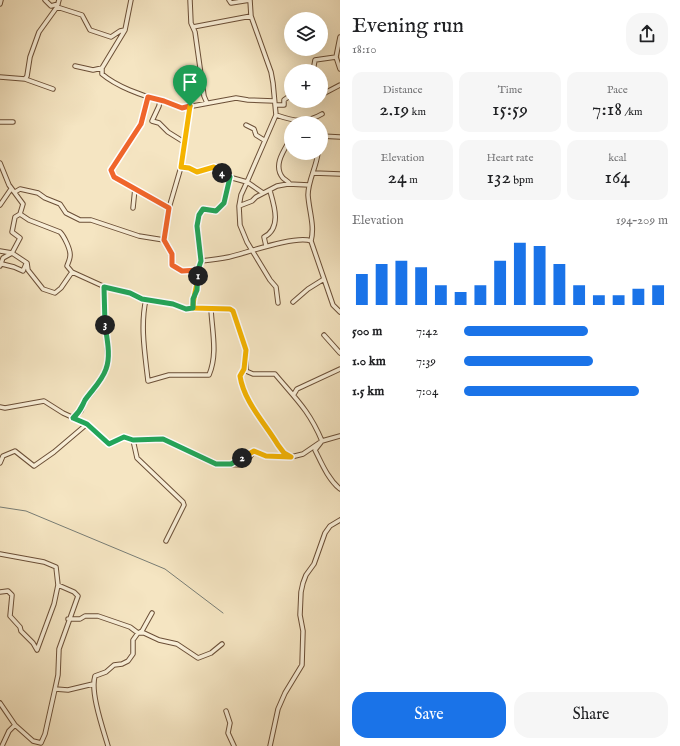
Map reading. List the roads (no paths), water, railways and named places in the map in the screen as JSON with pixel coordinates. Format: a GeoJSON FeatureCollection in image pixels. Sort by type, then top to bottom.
{"type":"FeatureCollection","features":[{"type":"Feature","properties":{"kind":"street"},"geometry":{"type":"LineString","coordinates":[[0,4],[1,0]]}},
{"type":"Feature","properties":{"kind":"street"},"geometry":{"type":"LineString","coordinates":[[45,0],[51,6],[58,4],[82,15],[90,30],[111,37],[120,31],[125,30]]}},
{"type":"Feature","properties":{"kind":"street"},"geometry":{"type":"LineString","coordinates":[[131,0],[125,30],[102,68],[102,74],[107,78],[148,97],[182,108],[236,98],[284,104]]}},
{"type":"Feature","properties":{"kind":"street"},"geometry":{"type":"LineString","coordinates":[[190,0],[189,12],[200,63],[204,96],[207,103]]}},
{"type":"Feature","properties":{"kind":"street"},"geometry":{"type":"LineString","coordinates":[[229,0],[231,3],[250,0],[251,16],[269,65],[273,83],[276,114],[246,182],[239,206],[240,225],[247,242],[270,280],[276,287],[278,303]]}},
{"type":"Feature","properties":{"kind":"street"},"geometry":{"type":"LineString","coordinates":[[25,79],[27,76],[30,57],[39,32],[58,4]]}},
{"type":"Feature","properties":{"kind":"street"},"geometry":{"type":"LineString","coordinates":[[193,27],[251,16]]}},
{"type":"Feature","properties":{"kind":"street"},"geometry":{"type":"LineString","coordinates":[[340,38],[337,60],[340,69]]}},
{"type":"Feature","properties":{"kind":"street"},"geometry":{"type":"LineString","coordinates":[[315,64],[316,60],[337,60]]}},
{"type":"Feature","properties":{"kind":"street"},"geometry":{"type":"LineString","coordinates":[[75,66],[93,70],[102,68]]}},
{"type":"Feature","properties":{"kind":"street"},"geometry":{"type":"LineString","coordinates":[[0,77],[25,79],[53,89]]}},
{"type":"Feature","properties":{"kind":"street"},"geometry":{"type":"LineString","coordinates":[[328,92],[340,86]]}},
{"type":"Feature","properties":{"kind":"street"},"geometry":{"type":"LineString","coordinates":[[148,97],[141,124],[111,170],[114,177],[169,208]]}},
{"type":"Feature","properties":{"kind":"street"},"geometry":{"type":"LineString","coordinates":[[160,100],[159,106],[152,120],[159,123],[168,132],[184,142]]}},
{"type":"Feature","properties":{"kind":"street"},"geometry":{"type":"LineString","coordinates":[[190,106],[181,167],[169,208],[164,240],[172,254],[172,265],[182,271],[198,270]]}},
{"type":"Feature","properties":{"kind":"street"},"geometry":{"type":"LineString","coordinates":[[276,114],[284,117]]}},
{"type":"Feature","properties":{"kind":"street"},"geometry":{"type":"LineString","coordinates":[[0,122],[13,122]]}},
{"type":"Feature","properties":{"kind":"street"},"geometry":{"type":"LineString","coordinates":[[246,125],[254,129],[256,135],[264,140]]}},
{"type":"Feature","properties":{"kind":"street"},"geometry":{"type":"LineString","coordinates":[[328,136],[340,137]]}},
{"type":"Feature","properties":{"kind":"street"},"geometry":{"type":"LineString","coordinates":[[284,151],[281,157],[279,168],[283,178],[290,184]]}},
{"type":"Feature","properties":{"kind":"street"},"geometry":{"type":"LineString","coordinates":[[317,160],[314,173],[309,185],[308,195],[313,232],[311,241],[333,305],[340,312]]}},
{"type":"Feature","properties":{"kind":"street"},"geometry":{"type":"LineString","coordinates":[[0,163],[13,191],[23,204],[20,214],[15,217],[12,232],[20,238],[12,253],[3,258],[1,265],[14,267],[23,271],[27,263]]}},
{"type":"Feature","properties":{"kind":"street"},"geometry":{"type":"LineString","coordinates":[[181,167],[189,168],[197,172],[214,167],[230,177],[246,182],[263,194]]}},
{"type":"Feature","properties":{"kind":"street"},"geometry":{"type":"LineString","coordinates":[[314,173],[340,174]]}},
{"type":"Feature","properties":{"kind":"street"},"geometry":{"type":"LineString","coordinates":[[193,308],[193,299],[197,290],[198,270],[201,261],[197,226],[199,215],[203,209],[216,211],[224,203],[230,177]]}},
{"type":"Feature","properties":{"kind":"street"},"geometry":{"type":"LineString","coordinates":[[239,206],[252,201],[256,197],[277,186],[290,184],[309,185]]}},
{"type":"Feature","properties":{"kind":"street"},"geometry":{"type":"LineString","coordinates":[[133,208],[134,188]]}},
{"type":"Feature","properties":{"kind":"street"},"geometry":{"type":"LineString","coordinates":[[0,205],[13,191],[20,189],[38,193],[45,198],[60,204],[66,212],[80,220],[90,220],[139,236],[164,240]]}},
{"type":"Feature","properties":{"kind":"street"},"geometry":{"type":"LineString","coordinates":[[266,246],[264,237],[269,235],[272,230],[276,215],[270,191]]}},
{"type":"Feature","properties":{"kind":"street"},"geometry":{"type":"LineString","coordinates":[[20,214],[29,220],[62,234],[70,256],[67,266],[72,272],[104,287],[130,293],[146,299],[173,304],[186,309],[230,309],[235,315],[246,350],[244,369],[240,376],[241,385],[278,445],[284,453],[291,457]]}},
{"type":"Feature","properties":{"kind":"street"},"geometry":{"type":"LineString","coordinates":[[201,261],[228,257],[266,246],[297,240],[306,239],[311,241]]}},
{"type":"Feature","properties":{"kind":"street"},"geometry":{"type":"LineString","coordinates":[[0,250],[12,253],[27,263],[28,270],[42,289],[55,293],[61,288],[72,272]]}},
{"type":"Feature","properties":{"kind":"street"},"geometry":{"type":"LineString","coordinates":[[293,302],[324,278]]}},
{"type":"Feature","properties":{"kind":"street"},"geometry":{"type":"LineString","coordinates":[[73,418],[81,411],[85,400],[94,390],[106,370],[108,360],[104,287]]}},
{"type":"Feature","properties":{"kind":"street"},"geometry":{"type":"LineString","coordinates":[[146,299],[144,317],[144,352],[148,381],[169,375],[209,375],[213,366],[214,339],[211,309]]}},
{"type":"Feature","properties":{"kind":"street"},"geometry":{"type":"LineString","coordinates":[[324,335],[340,353]]}},
{"type":"Feature","properties":{"kind":"street"},"geometry":{"type":"LineString","coordinates":[[244,369],[247,373],[253,374],[275,374],[294,394],[315,425],[322,441]]}},
{"type":"Feature","properties":{"kind":"street"},"geometry":{"type":"LineString","coordinates":[[294,394],[296,389],[340,369]]}},
{"type":"Feature","properties":{"kind":"street"},"geometry":{"type":"LineString","coordinates":[[0,407],[5,408],[44,401],[63,413],[87,424],[109,444],[124,437],[133,440],[163,439],[216,464],[242,465],[248,460],[254,451]]}},
{"type":"Feature","properties":{"kind":"street"},"geometry":{"type":"LineString","coordinates":[[0,463],[3,456],[15,451],[34,466],[54,452],[87,424]]}},
{"type":"Feature","properties":{"kind":"street"},"geometry":{"type":"LineString","coordinates":[[254,451],[266,456],[291,457],[303,454],[322,441],[340,436]]}},
{"type":"Feature","properties":{"kind":"street"},"geometry":{"type":"LineString","coordinates":[[133,440],[137,458],[183,502],[184,505],[166,541]]}},
{"type":"Feature","properties":{"kind":"street"},"geometry":{"type":"LineString","coordinates":[[322,441],[315,450],[328,475],[334,484],[340,489]]}},
{"type":"Feature","properties":{"kind":"street"},"geometry":{"type":"LineString","coordinates":[[231,464],[254,451]]}},
{"type":"Feature","properties":{"kind":"street"},"geometry":{"type":"LineString","coordinates":[[270,746],[278,709],[285,693],[299,673],[302,665],[303,631],[300,615],[302,583],[314,564],[325,533],[330,526],[340,520]]}},
{"type":"Feature","properties":{"kind":"street"},"geometry":{"type":"LineString","coordinates":[[0,554],[44,562],[56,567],[58,585],[54,604],[36,650],[33,643],[21,631],[20,627],[10,616],[12,595],[8,591],[0,592]]}},
{"type":"Feature","properties":{"kind":"street"},"geometry":{"type":"LineString","coordinates":[[0,703],[15,725],[33,741],[41,743],[45,734],[58,674],[59,649],[64,638],[68,619],[78,596],[74,592],[58,585]]}},
{"type":"Feature","properties":{"kind":"street"},"geometry":{"type":"LineString","coordinates":[[108,746],[95,697],[93,684],[95,676],[106,672],[114,665],[122,664],[128,661],[133,654],[133,640],[142,631],[152,613]]}},
{"type":"Feature","properties":{"kind":"street"},"geometry":{"type":"LineString","coordinates":[[68,619],[80,619],[85,616],[98,616],[130,627],[138,634]]}},
{"type":"Feature","properties":{"kind":"street"},"geometry":{"type":"LineString","coordinates":[[138,634],[144,633],[159,640],[177,644],[198,658],[211,653],[222,644]]}},
{"type":"Feature","properties":{"kind":"street"},"geometry":{"type":"LineString","coordinates":[[55,689],[68,690],[93,684]]}},
{"type":"Feature","properties":{"kind":"street"},"geometry":{"type":"LineString","coordinates":[[226,711],[230,723],[228,733],[234,746]]}},
{"type":"Feature","properties":{"kind":"street"},"geometry":{"type":"LineString","coordinates":[[2,746],[9,731],[15,725]]}},
{"type":"Feature","properties":{"kind":"waterway"},"geometry":{"type":"LineString","coordinates":[[0,507],[26,511],[165,569],[223,613]]}}]}
